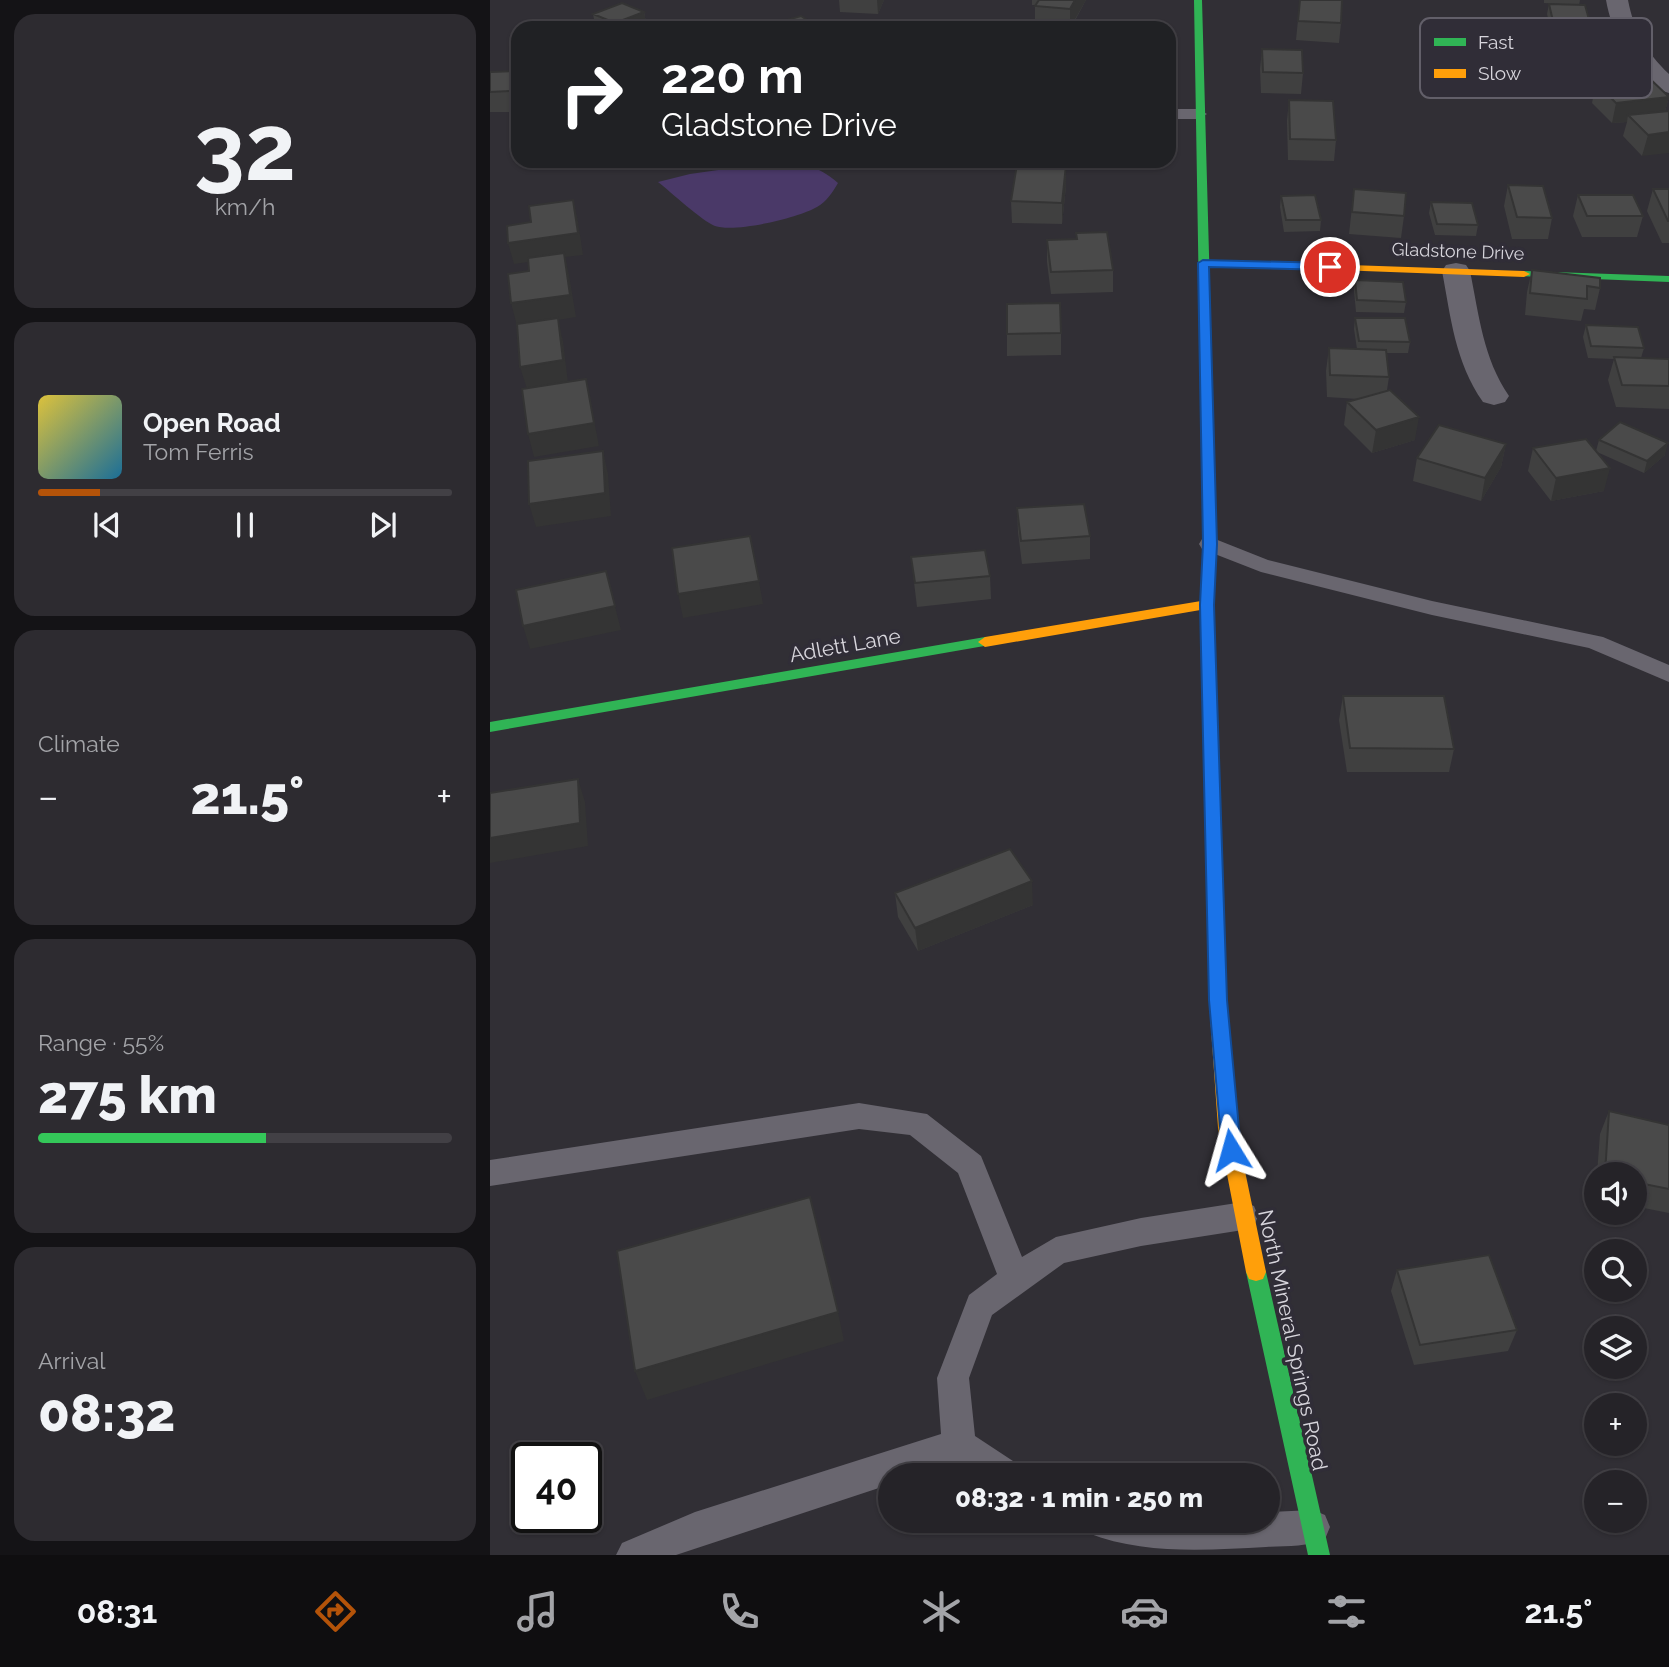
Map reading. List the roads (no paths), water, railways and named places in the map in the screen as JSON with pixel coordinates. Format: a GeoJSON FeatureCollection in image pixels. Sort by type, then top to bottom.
{"type":"FeatureCollection","features":[{"type":"Feature","properties":{"kind":"street","name":"North Mineral Springs Road"},"geometry":{"type":"LineString","coordinates":[[1198,0],[1210,544],[1207,605],[1218,1000],[1227,1128],[1243,1216],[1316,1541]]}},
{"type":"Feature","properties":{"kind":"street"},"geometry":{"type":"LineString","coordinates":[[1617,0],[1619,18]]}},
{"type":"Feature","properties":{"kind":"street"},"geometry":{"type":"LineString","coordinates":[[1652,72],[1669,86]]}},
{"type":"Feature","properties":{"kind":"street","name":"Gladstone Drive"},"geometry":{"type":"LineString","coordinates":[[1203,263],[1669,279]]}},
{"type":"Feature","properties":{"kind":"street"},"geometry":{"type":"LineString","coordinates":[[1456,271],[1474,360],[1484,383],[1494,396]]}},
{"type":"Feature","properties":{"kind":"street","name":"Adlett Lane"},"geometry":{"type":"LineString","coordinates":[[490,727],[767,681],[1082,624],[1207,605]]}},
{"type":"Feature","properties":{"kind":"lane"},"geometry":{"type":"LineString","coordinates":[[1176,114],[1199,114]]}},
{"type":"Feature","properties":{"kind":"lane"},"geometry":{"type":"LineString","coordinates":[[1210,544],[1261,565],[1432,608],[1595,642],[1669,674]]}},
{"type":"Feature","properties":{"kind":"lane"},"geometry":{"type":"LineString","coordinates":[[490,1173],[859,1116],[917,1122],[970,1165],[1015,1279]]}},
{"type":"Feature","properties":{"kind":"lane"},"geometry":{"type":"LineString","coordinates":[[959,1445],[953,1378],[980,1305],[1056,1251],[1141,1232],[1243,1216]]}},
{"type":"Feature","properties":{"kind":"lane"},"geometry":{"type":"LineString","coordinates":[[959,1445],[985,1463]]}},
{"type":"Feature","properties":{"kind":"lane"},"geometry":{"type":"LineString","coordinates":[[634,1555],[695,1528],[959,1445]]}},
{"type":"Feature","properties":{"kind":"lane"},"geometry":{"type":"LineString","coordinates":[[1220,1533],[1316,1541]]}}]}
